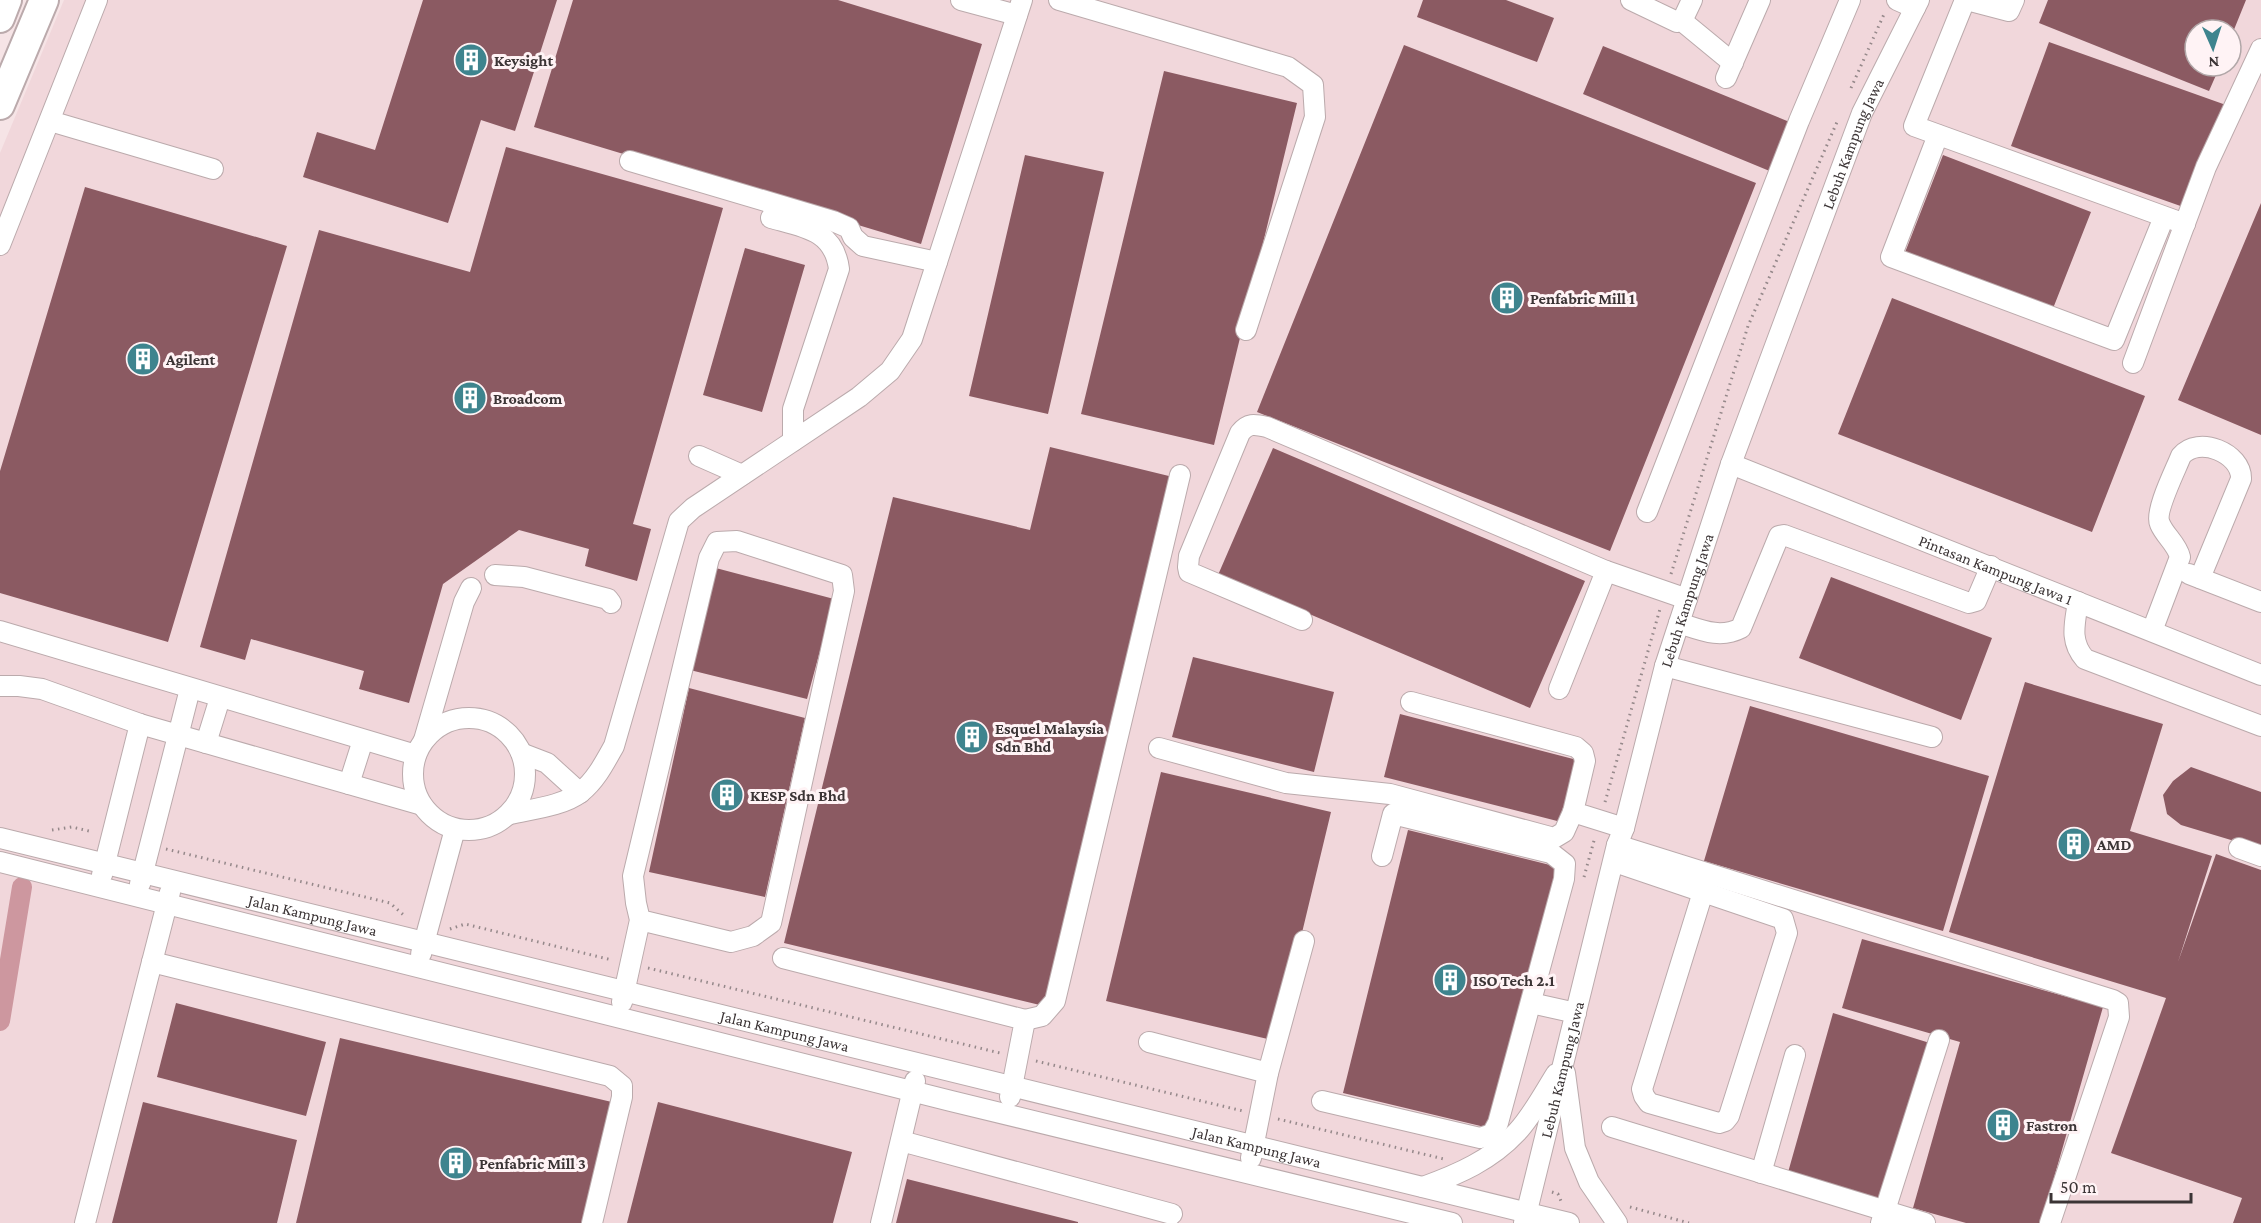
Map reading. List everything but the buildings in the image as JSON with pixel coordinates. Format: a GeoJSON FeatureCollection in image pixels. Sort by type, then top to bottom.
{"type":"FeatureCollection","features":[{"type":"Feature","properties":{"kind":"highway"},"geometry":{"type":"LineString","coordinates":[[0,18],[7,0]]}},
{"type":"Feature","properties":{"kind":"highway"},"geometry":{"type":"LineString","coordinates":[[0,75],[31,0]]}},
{"type":"Feature","properties":{"kind":"highway"},"geometry":{"type":"LineString","coordinates":[[0,105],[44,0]]}},
{"type":"Feature","properties":{"kind":"street"},"geometry":{"type":"LineString","coordinates":[[0,244],[97,0]]}},
{"type":"Feature","properties":{"kind":"street"},"geometry":{"type":"LineString","coordinates":[[471,588],[464,602],[412,772],[414,790],[422,806],[436,820],[455,829],[475,830],[494,825],[510,814],[562,801],[580,793],[597,775],[614,746],[679,521],[693,508],[859,397],[890,371],[912,339],[1019,8],[961,0]]}},
{"type":"Feature","properties":{"kind":"street"},"geometry":{"type":"LineString","coordinates":[[1059,0],[1288,67],[1313,84],[1315,117],[1246,330]]}},
{"type":"Feature","properties":{"kind":"street"},"geometry":{"type":"LineString","coordinates":[[1631,0],[1677,22],[1682,21]]}},
{"type":"Feature","properties":{"kind":"street"},"geometry":{"type":"LineString","coordinates":[[1682,21],[1692,0]]}},
{"type":"Feature","properties":{"kind":"street"},"geometry":{"type":"LineString","coordinates":[[1682,21],[1730,70],[1760,0]]}},
{"type":"Feature","properties":{"kind":"street"},"geometry":{"type":"LineString","coordinates":[[1647,512],[1799,121],[1850,0]]}},
{"type":"Feature","properties":{"kind":"street"},"geometry":{"type":"LineString","coordinates":[[1897,0],[1917,4]]}},
{"type":"Feature","properties":{"kind":"street"},"geometry":{"type":"LineString","coordinates":[[2013,0],[2009,10],[1966,0],[1914,126],[2185,224]]}},
{"type":"Feature","properties":{"kind":"street","name":"Lebuh Kampung Jawa"},"geometry":{"type":"LineString","coordinates":[[1525,1218],[1665,666],[1731,464],[1862,113],[1917,4]]}},
{"type":"Feature","properties":{"kind":"street"},"geometry":{"type":"LineString","coordinates":[[2133,363],[2206,167],[2261,49]]}},
{"type":"Feature","properties":{"kind":"street"},"geometry":{"type":"LineString","coordinates":[[50,121],[213,169]]}},
{"type":"Feature","properties":{"kind":"street"},"geometry":{"type":"LineString","coordinates":[[1938,135],[1891,257],[2114,340],[2164,217]]}},
{"type":"Feature","properties":{"kind":"street"},"geometry":{"type":"LineString","coordinates":[[630,161],[832,221],[849,228],[853,237],[863,246],[936,262]]}},
{"type":"Feature","properties":{"kind":"street"},"geometry":{"type":"LineString","coordinates":[[771,218],[814,230],[832,245],[838,257],[839,269],[793,409],[793,441]]}},
{"type":"Feature","properties":{"kind":"street"},"geometry":{"type":"LineString","coordinates":[[1302,620],[1189,572],[1189,556],[1240,433],[1246,426],[1254,424],[1267,427],[1606,571],[1687,599]]}},
{"type":"Feature","properties":{"kind":"street"},"geometry":{"type":"LineString","coordinates":[[2152,631],[2180,557],[2178,550],[2160,526],[2158,515],[2181,456],[2185,451],[2203,447],[2231,456],[2241,470],[2241,479],[2200,578]]}},
{"type":"Feature","properties":{"kind":"street"},"geometry":{"type":"LineString","coordinates":[[699,456],[742,475]]}},
{"type":"Feature","properties":{"kind":"street","name":"Pintasan Kampung Jawa 1"},"geometry":{"type":"LineString","coordinates":[[1731,464],[2261,675]]}},
{"type":"Feature","properties":{"kind":"street"},"geometry":{"type":"LineString","coordinates":[[783,958],[1025,1020],[1042,1016],[1055,1001],[1180,475]]}},
{"type":"Feature","properties":{"kind":"street"},"geometry":{"type":"LineString","coordinates":[[1679,623],[1714,634],[1731,633],[1741,628],[1779,536],[1784,535],[1969,603],[1977,601],[1991,566]]}},
{"type":"Feature","properties":{"kind":"street"},"geometry":{"type":"LineString","coordinates":[[618,1017],[640,920],[633,876],[709,558],[717,542],[737,541],[842,574],[844,591],[771,923],[753,936],[731,942],[640,920]]}},
{"type":"Feature","properties":{"kind":"street"},"geometry":{"type":"LineString","coordinates":[[2176,568],[2261,602]]}},
{"type":"Feature","properties":{"kind":"street"},"geometry":{"type":"LineString","coordinates":[[1559,689],[1606,571]]}},
{"type":"Feature","properties":{"kind":"street"},"geometry":{"type":"LineString","coordinates":[[495,575],[524,577],[608,599],[611,603]]}},
{"type":"Feature","properties":{"kind":"street"},"geometry":{"type":"LineString","coordinates":[[2078,602],[2073,632],[2074,643],[2085,659],[2261,726]]}},
{"type":"Feature","properties":{"kind":"street"},"geometry":{"type":"LineString","coordinates":[[0,631],[363,740],[420,747]]}},
{"type":"Feature","properties":{"kind":"street"},"geometry":{"type":"LineString","coordinates":[[1665,666],[1932,737]]}},
{"type":"Feature","properties":{"kind":"street"},"geometry":{"type":"LineString","coordinates":[[0,686],[42,689],[140,724],[422,806]]}},
{"type":"Feature","properties":{"kind":"street"},"geometry":{"type":"LineString","coordinates":[[137,896],[190,689]]}},
{"type":"Feature","properties":{"kind":"street"},"geometry":{"type":"LineString","coordinates":[[206,743],[220,698]]}},
{"type":"Feature","properties":{"kind":"street"},"geometry":{"type":"LineString","coordinates":[[1159,748],[1286,783],[1390,794],[1554,838],[1564,832],[1573,812],[1585,760],[1576,747],[1411,702]]}},
{"type":"Feature","properties":{"kind":"street"},"geometry":{"type":"LineString","coordinates":[[420,747],[436,728],[451,721],[468,718],[484,720],[497,725],[517,744],[524,760],[526,778],[521,797],[510,814]]}},
{"type":"Feature","properties":{"kind":"street"},"geometry":{"type":"LineString","coordinates":[[99,887],[140,724]]}},
{"type":"Feature","properties":{"kind":"street"},"geometry":{"type":"LineString","coordinates":[[349,784],[363,740]]}},
{"type":"Feature","properties":{"kind":"street"},"geometry":{"type":"LineString","coordinates":[[521,753],[547,763],[580,793]]}},
{"type":"Feature","properties":{"kind":"street"},"geometry":{"type":"LineString","coordinates":[[1573,812],[1619,845],[1703,892],[1783,919],[1787,933],[1729,1116],[1725,1121],[1719,1123],[1649,1103],[1642,1089],[1703,892]]}},
{"type":"Feature","properties":{"kind":"street"},"geometry":{"type":"LineString","coordinates":[[1322,1101],[1480,1138],[1492,1134],[1498,1123],[1564,879],[1565,864],[1551,853],[1393,814],[1382,856]]}},
{"type":"Feature","properties":{"kind":"street"},"geometry":{"type":"LineString","coordinates":[[417,967],[455,829]]}},
{"type":"Feature","properties":{"kind":"street","name":"Jalan Kampung Jawa"},"geometry":{"type":"LineString","coordinates":[[0,838],[173,881],[426,935],[625,992],[1423,1187],[1525,1218],[1569,1223]]}},
{"type":"Feature","properties":{"kind":"street"},"geometry":{"type":"LineString","coordinates":[[1619,845],[2118,1003],[2119,1017],[2050,1223]]}},
{"type":"Feature","properties":{"kind":"street"},"geometry":{"type":"LineString","coordinates":[[2239,848],[2261,856]]}},
{"type":"Feature","properties":{"kind":"street","name":"Jalan Kampung Jawa"},"geometry":{"type":"LineString","coordinates":[[0,862],[912,1092],[1444,1222]]}},
{"type":"Feature","properties":{"kind":"street"},"geometry":{"type":"LineString","coordinates":[[85,1223],[173,881]]}},
{"type":"Feature","properties":{"kind":"street"},"geometry":{"type":"LineString","coordinates":[[1249,1173],[1268,1073],[1304,941]]}},
{"type":"Feature","properties":{"kind":"street"},"geometry":{"type":"LineString","coordinates":[[152,962],[610,1076],[622,1086],[622,1097],[592,1223]]}},
{"type":"Feature","properties":{"kind":"street"},"geometry":{"type":"LineString","coordinates":[[1531,1003],[1576,1013]]}},
{"type":"Feature","properties":{"kind":"street"},"geometry":{"type":"LineString","coordinates":[[1006,1114],[1025,1020]]}},
{"type":"Feature","properties":{"kind":"street"},"geometry":{"type":"LineString","coordinates":[[1883,1217],[1939,1040]]}},
{"type":"Feature","properties":{"kind":"street"},"geometry":{"type":"LineString","coordinates":[[1149,1042],[1268,1073]]}},
{"type":"Feature","properties":{"kind":"street"},"geometry":{"type":"LineString","coordinates":[[1761,1173],[1795,1055]]}},
{"type":"Feature","properties":{"kind":"street"},"geometry":{"type":"LineString","coordinates":[[1423,1187],[1454,1176],[1492,1156],[1519,1130],[1564,1061]]}},
{"type":"Feature","properties":{"kind":"street"},"geometry":{"type":"LineString","coordinates":[[1564,1061],[1575,1148],[1589,1182],[1617,1223]]}},
{"type":"Feature","properties":{"kind":"street"},"geometry":{"type":"LineString","coordinates":[[881,1223],[920,1064]]}},
{"type":"Feature","properties":{"kind":"street"},"geometry":{"type":"LineString","coordinates":[[1612,1127],[1761,1173],[1883,1217],[1925,1223]]}},
{"type":"Feature","properties":{"kind":"street"},"geometry":{"type":"LineString","coordinates":[[900,1141],[1172,1214]]}},
{"type":"Feature","properties":{"kind":"path"},"geometry":{"type":"LineString","coordinates":[[43,828],[54,830],[72,827],[112,837]]}},
{"type":"Feature","properties":{"kind":"path"},"geometry":{"type":"LineString","coordinates":[[150,846],[390,903],[426,935],[465,924],[1445,1159]]}},
{"type":"Feature","properties":{"kind":"shaded area"},"geometry":{"type":"Polygon","coordinates":[[[64,0],[2261,0],[2261,1223],[0,1223],[0,153],[64,0]]]}},
{"type":"Feature","properties":{"kind":"waterway"},"geometry":{"type":"LineString","coordinates":[[0,1021],[22,887]]}},
{"type":"Feature","properties":{"kind":"place","name":"Keysight"},"geometry":{"type":"Point","coordinates":[471,60]}},
{"type":"Feature","properties":{"kind":"place","name":"Penfabric Mill 1"},"geometry":{"type":"Point","coordinates":[1507,298]}},
{"type":"Feature","properties":{"kind":"place","name":"Agilent"},"geometry":{"type":"Point","coordinates":[143,359]}},
{"type":"Feature","properties":{"kind":"place","name":"Broadcom"},"geometry":{"type":"Point","coordinates":[470,398]}},
{"type":"Feature","properties":{"kind":"place","name":"Esquel Malaysia Sdn Bhd"},"geometry":{"type":"Point","coordinates":[972,737]}},
{"type":"Feature","properties":{"kind":"place","name":"KESP Sdn Bhd"},"geometry":{"type":"Point","coordinates":[727,795]}},
{"type":"Feature","properties":{"kind":"place","name":"AMD"},"geometry":{"type":"Point","coordinates":[2074,844]}},
{"type":"Feature","properties":{"kind":"place","name":"ISO Tech 2.1"},"geometry":{"type":"Point","coordinates":[1450,980]}},
{"type":"Feature","properties":{"kind":"place","name":"Fastron"},"geometry":{"type":"Point","coordinates":[2003,1125]}},
{"type":"Feature","properties":{"kind":"place","name":"Penfabric Mill 3"},"geometry":{"type":"Point","coordinates":[456,1163]}}]}
